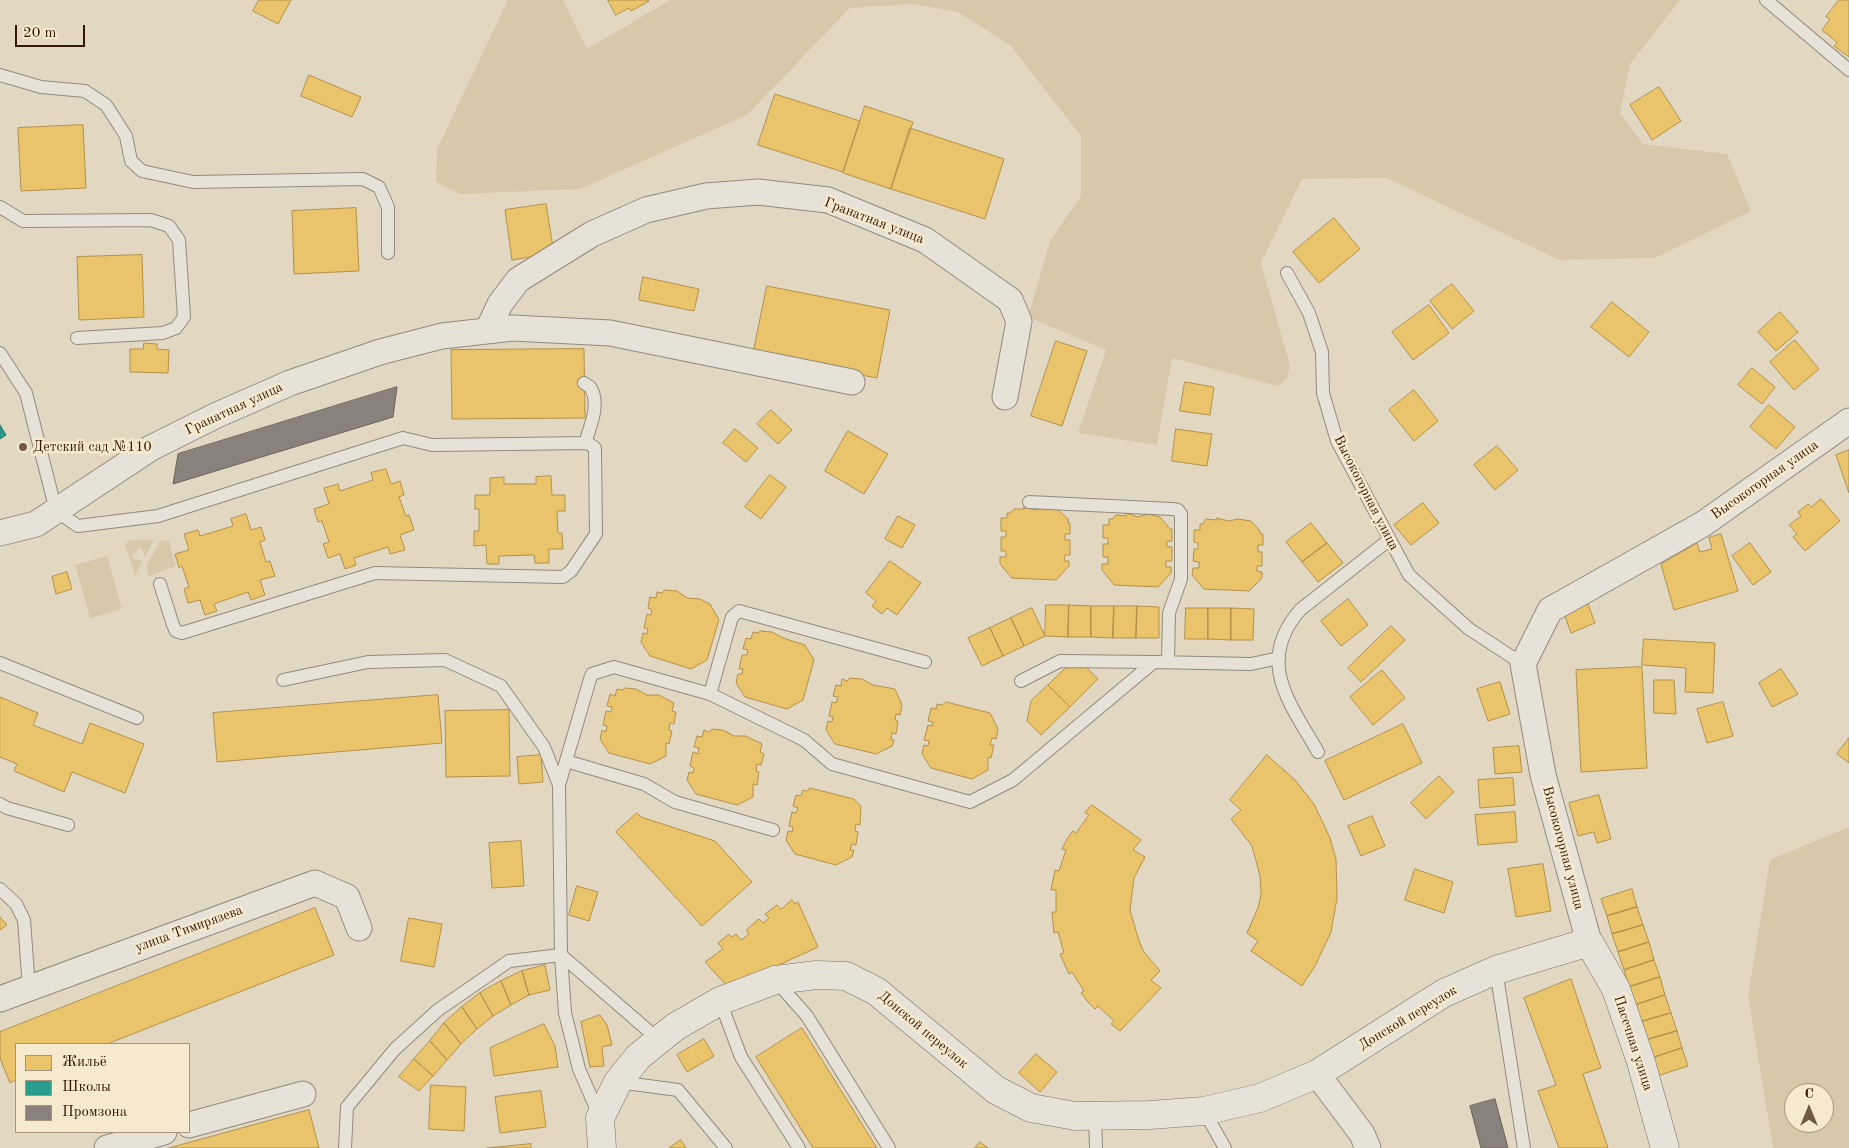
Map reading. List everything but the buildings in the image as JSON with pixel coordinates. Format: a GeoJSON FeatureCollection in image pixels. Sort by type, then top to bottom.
{"type":"FeatureCollection","features":[{"type":"Feature","properties":{"kind":"street","name":"Гранатная улица"},"geometry":{"type":"LineString","coordinates":[[488,330],[500,304],[518,280],[592,234],[646,210],[706,196],[758,192],[828,200],[925,240],[1010,300],[1019,321],[1005,398]]}},
{"type":"Feature","properties":{"kind":"street","name":"Гранатная улица"},"geometry":{"type":"LineString","coordinates":[[0,533],[36,524],[151,448],[216,415],[290,383],[380,352],[442,336],[513,328],[610,333],[852,382]]}},
{"type":"Feature","properties":{"kind":"street","name":"Высокогорная улица"},"geometry":{"type":"LineString","coordinates":[[1589,942],[1544,775],[1522,664],[1550,610],[1703,524],[1849,421]]}},
{"type":"Feature","properties":{"kind":"street","name":"улица Тимирязева"},"geometry":{"type":"LineString","coordinates":[[0,999],[315,883],[347,897],[359,928]]}},
{"type":"Feature","properties":{"kind":"street","name":"Донской переулок"},"geometry":{"type":"LineString","coordinates":[[600,1118],[618,1082],[638,1057],[675,1027],[720,1001],[775,980],[817,975],[846,976],[876,991],[996,1090],[1031,1108],[1075,1116],[1204,1111],[1260,1098],[1317,1074],[1444,993],[1496,970],[1589,942]]}},
{"type":"Feature","properties":{"kind":"street","name":"Пасечная улица"},"geometry":{"type":"LineString","coordinates":[[1589,942],[1616,989],[1641,1062],[1665,1148]]}},
{"type":"Feature","properties":{"kind":"street"},"geometry":{"type":"LineString","coordinates":[[1317,1074],[1362,1134],[1368,1148]]}},
{"type":"Feature","properties":{"kind":"street"},"geometry":{"type":"LineString","coordinates":[[190,1125],[303,1094]]}},
{"type":"Feature","properties":{"kind":"street"},"geometry":{"type":"LineString","coordinates":[[600,1118],[602,1148]]}},
{"type":"Feature","properties":{"kind":"street"},"geometry":{"type":"LineString","coordinates":[[107,1148],[160,1133]]}},
{"type":"Feature","properties":{"kind":"lane"},"geometry":{"type":"LineString","coordinates":[[1766,0],[1849,70]]}},
{"type":"Feature","properties":{"kind":"lane"},"geometry":{"type":"LineString","coordinates":[[0,75],[41,87],[85,91],[106,105],[126,136],[131,160],[142,171],[192,182],[363,179],[379,187],[388,207],[388,253]]}},
{"type":"Feature","properties":{"kind":"lane"},"geometry":{"type":"LineString","coordinates":[[0,207],[23,221],[151,220],[169,226],[179,240],[184,317],[176,328],[163,333],[77,338]]}},
{"type":"Feature","properties":{"kind":"lane","name":"Высокогорная улица"},"geometry":{"type":"LineString","coordinates":[[1287,273],[1309,313],[1322,352],[1322,393],[1337,441],[1409,575],[1469,629],[1522,664]]}},
{"type":"Feature","properties":{"kind":"lane"},"geometry":{"type":"LineString","coordinates":[[0,353],[26,393],[56,510],[78,526],[158,516],[403,438],[432,445],[585,443],[596,448],[596,534],[571,572],[563,577],[374,573],[182,633],[176,630],[173,625],[160,584]]}},
{"type":"Feature","properties":{"kind":"lane"},"geometry":{"type":"LineString","coordinates":[[584,384],[590,387],[594,396],[594,410],[585,443]]}},
{"type":"Feature","properties":{"kind":"lane"},"geometry":{"type":"LineString","coordinates":[[1029,502],[1178,510],[1181,514],[1181,579],[1169,613],[1168,662]]}},
{"type":"Feature","properties":{"kind":"lane"},"geometry":{"type":"LineString","coordinates":[[1318,752],[1285,694],[1278,675],[1282,639],[1288,624],[1300,610],[1390,539]]}},
{"type":"Feature","properties":{"kind":"lane"},"geometry":{"type":"LineString","coordinates":[[710,694],[732,617],[739,611],[925,662]]}},
{"type":"Feature","properties":{"kind":"lane"},"geometry":{"type":"LineString","coordinates":[[1022,681],[1060,661],[1251,664],[1279,658]]}},
{"type":"Feature","properties":{"kind":"lane"},"geometry":{"type":"LineString","coordinates":[[283,680],[368,662],[445,660],[501,686],[544,747],[559,785]]}},
{"type":"Feature","properties":{"kind":"lane"},"geometry":{"type":"LineString","coordinates":[[600,1118],[579,1069],[565,1013],[561,955],[559,785],[592,674],[598,670],[614,667],[710,694],[804,740],[832,764],[970,802],[1013,780],[1154,662]]}},
{"type":"Feature","properties":{"kind":"lane"},"geometry":{"type":"LineString","coordinates":[[0,663],[137,718]]}},
{"type":"Feature","properties":{"kind":"lane"},"geometry":{"type":"LineString","coordinates":[[566,761],[644,784],[675,802],[774,830]]}},
{"type":"Feature","properties":{"kind":"lane"},"geometry":{"type":"LineString","coordinates":[[0,804],[7,808],[68,825]]}},
{"type":"Feature","properties":{"kind":"lane"},"geometry":{"type":"LineString","coordinates":[[0,889],[16,904],[24,920],[29,988]]}},
{"type":"Feature","properties":{"kind":"lane"},"geometry":{"type":"LineString","coordinates":[[345,1148],[347,1107],[394,1049],[438,1010],[509,961],[561,955],[659,1040]]}},
{"type":"Feature","properties":{"kind":"lane"},"geometry":{"type":"LineString","coordinates":[[1496,970],[1524,1148]]}},
{"type":"Feature","properties":{"kind":"lane"},"geometry":{"type":"LineString","coordinates":[[775,980],[807,1016],[889,1148]]}},
{"type":"Feature","properties":{"kind":"lane"},"geometry":{"type":"LineString","coordinates":[[720,1001],[741,1057],[799,1148]]}},
{"type":"Feature","properties":{"kind":"lane"},"geometry":{"type":"LineString","coordinates":[[618,1082],[678,1090],[726,1148]]}},
{"type":"Feature","properties":{"kind":"lane"},"geometry":{"type":"LineString","coordinates":[[1204,1111],[1225,1148]]}},
{"type":"Feature","properties":{"kind":"lane"},"geometry":{"type":"LineString","coordinates":[[1094,1116],[1096,1148]]}},
{"type":"Feature","properties":{"kind":"shaded area"},"geometry":{"type":"Polygon","coordinates":[[[508,0],[563,0],[587,49],[670,0],[1680,0],[1630,64],[1620,113],[1643,144],[1727,154],[1751,211],[1655,258],[1559,260],[1387,178],[1302,179],[1261,263],[1290,366],[1287,379],[1278,386],[1172,358],[1157,445],[1078,433],[1106,350],[1028,317],[1050,241],[1081,196],[1081,136],[1011,46],[958,12],[912,4],[850,8],[747,115],[580,189],[460,194],[436,182],[437,149],[508,0]]]}},
{"type":"Feature","properties":{"kind":"shaded area"},"geometry":{"type":"Polygon","coordinates":[[[130,540],[154,540],[145,557],[142,549],[137,549],[137,554],[132,552],[133,559],[143,561],[135,575],[125,544],[130,540]]]}},
{"type":"Feature","properties":{"kind":"shaded area"},"geometry":{"type":"Polygon","coordinates":[[[161,540],[169,541],[176,566],[147,577],[146,566],[161,540]]]}},
{"type":"Feature","properties":{"kind":"shaded area"},"geometry":{"type":"Polygon","coordinates":[[[107,556],[122,609],[90,618],[75,565],[107,556]]]}},
{"type":"Feature","properties":{"kind":"shaded area"},"geometry":{"type":"Polygon","coordinates":[[[1849,827],[1849,1148],[1773,1148],[1748,996],[1770,860],[1849,827]]]}},
{"type":"Feature","properties":{"kind":"place","name":"Детский сад №110"},"geometry":{"type":"Point","coordinates":[23,447]}}]}
